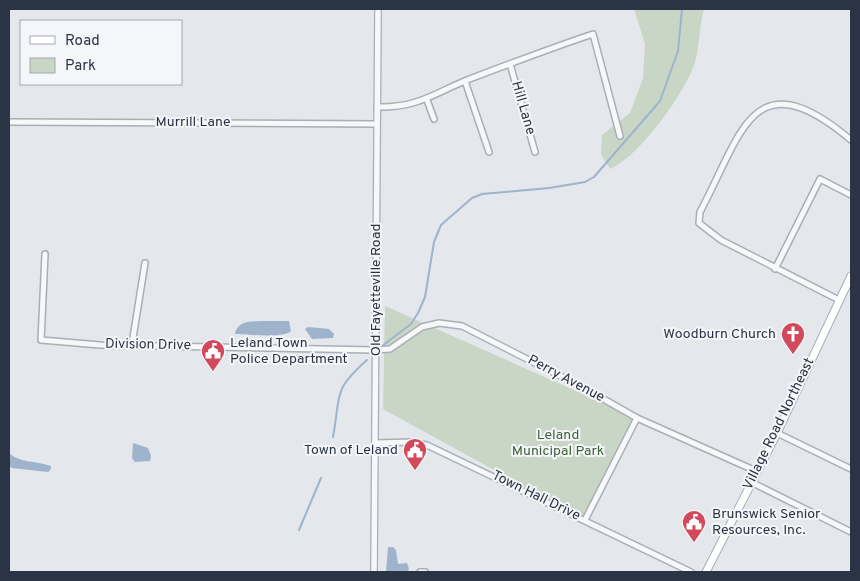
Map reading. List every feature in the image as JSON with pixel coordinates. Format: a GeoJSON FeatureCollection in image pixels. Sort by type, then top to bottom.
{"type":"FeatureCollection","features":[{"type":"Feature","properties":{"kind":"main road","name":"Village Road Northeast"},"geometry":{"type":"LineString","coordinates":[[706,572],[777,433],[851,276]]}},
{"type":"Feature","properties":{"kind":"street","name":"Old Fayetteville Road"},"geometry":{"type":"LineString","coordinates":[[374,572],[378,9]]}},
{"type":"Feature","properties":{"kind":"street"},"geometry":{"type":"LineString","coordinates":[[377,107],[395,107],[427,100],[465,81],[593,34],[620,136]]}},
{"type":"Feature","properties":{"kind":"street","name":"Hill Lane"},"geometry":{"type":"LineString","coordinates":[[510,64],[535,152]]}},
{"type":"Feature","properties":{"kind":"street"},"geometry":{"type":"LineString","coordinates":[[465,81],[489,152]]}},
{"type":"Feature","properties":{"kind":"street"},"geometry":{"type":"LineString","coordinates":[[427,100],[434,119]]}},
{"type":"Feature","properties":{"kind":"street"},"geometry":{"type":"LineString","coordinates":[[839,300],[721,240],[699,223],[700,212],[741,131],[752,116],[765,108],[786,104],[796,105],[812,111],[851,140]]}},
{"type":"Feature","properties":{"kind":"street","name":"Murrill Lane"},"geometry":{"type":"LineString","coordinates":[[9,122],[377,124]]}},
{"type":"Feature","properties":{"kind":"street"},"geometry":{"type":"LineString","coordinates":[[775,269],[820,179],[851,195]]}},
{"type":"Feature","properties":{"kind":"street","name":"Division Drive"},"geometry":{"type":"LineString","coordinates":[[45,254],[41,340],[375,350]]}},
{"type":"Feature","properties":{"kind":"street"},"geometry":{"type":"LineString","coordinates":[[132,344],[145,263]]}},
{"type":"Feature","properties":{"kind":"street","name":"Perry Avenue"},"geometry":{"type":"LineString","coordinates":[[375,350],[390,349],[422,327],[439,324],[462,326],[569,380],[637,418],[756,471]]}},
{"type":"Feature","properties":{"kind":"street"},"geometry":{"type":"LineString","coordinates":[[585,520],[637,418]]}},
{"type":"Feature","properties":{"kind":"street"},"geometry":{"type":"LineString","coordinates":[[777,433],[851,469]]}},
{"type":"Feature","properties":{"kind":"street","name":"Town Hall Drive"},"geometry":{"type":"LineString","coordinates":[[375,443],[412,442],[428,445],[691,572]]}},
{"type":"Feature","properties":{"kind":"street"},"geometry":{"type":"LineString","coordinates":[[751,482],[851,532]]}},
{"type":"Feature","properties":{"kind":"street"},"geometry":{"type":"LineString","coordinates":[[420,572],[426,572]]}},
{"type":"Feature","properties":{"kind":"green space"},"geometry":{"type":"Polygon","coordinates":[[[634,9],[704,9],[695,62],[682,90],[647,138],[622,162],[610,169],[601,154],[602,135],[630,113],[643,78],[645,44],[634,9]]]}},
{"type":"Feature","properties":{"kind":"green space","name":"Leland Municipal Park"},"geometry":{"type":"Polygon","coordinates":[[[385,306],[637,418],[585,520],[383,409],[385,306]]]}},
{"type":"Feature","properties":{"kind":"water"},"geometry":{"type":"Polygon","coordinates":[[[262,321],[289,321],[291,331],[281,335],[235,334],[242,324],[262,321]]]}},
{"type":"Feature","properties":{"kind":"water"},"geometry":{"type":"Polygon","coordinates":[[[308,327],[329,329],[334,334],[333,338],[312,339],[305,329],[308,327]]]}},
{"type":"Feature","properties":{"kind":"water"},"geometry":{"type":"Polygon","coordinates":[[[133,443],[148,448],[151,456],[150,461],[135,462],[132,458],[133,443]]]}},
{"type":"Feature","properties":{"kind":"water"},"geometry":{"type":"Polygon","coordinates":[[[9,453],[18,459],[46,464],[51,466],[51,469],[48,472],[12,468],[9,466],[9,453]]]}},
{"type":"Feature","properties":{"kind":"water"},"geometry":{"type":"Polygon","coordinates":[[[388,547],[393,547],[396,550],[398,564],[407,563],[409,569],[407,572],[386,572],[388,547]]]}},
{"type":"Feature","properties":{"kind":"waterway"},"geometry":{"type":"LineString","coordinates":[[382,346],[411,324],[418,313],[425,297],[434,242],[441,225],[472,198],[482,194],[549,188],[585,182],[594,177],[660,101],[678,51],[682,9]]}},
{"type":"Feature","properties":{"kind":"waterway"},"geometry":{"type":"LineString","coordinates":[[333,437],[338,402],[343,387],[348,379],[367,360]]}},
{"type":"Feature","properties":{"kind":"waterway"},"geometry":{"type":"LineString","coordinates":[[299,530],[321,478]]}},
{"type":"Feature","properties":{"kind":"place","name":"Woodburn Church"},"geometry":{"type":"Point","coordinates":[793,355]}},
{"type":"Feature","properties":{"kind":"place","name":"Leland Town Police Department"},"geometry":{"type":"Point","coordinates":[213,372]}},
{"type":"Feature","properties":{"kind":"place","name":"Town of Leland"},"geometry":{"type":"Point","coordinates":[415,471]}},
{"type":"Feature","properties":{"kind":"place","name":"Brunswick Senior Resources, Inc."},"geometry":{"type":"Point","coordinates":[694,543]}}]}
